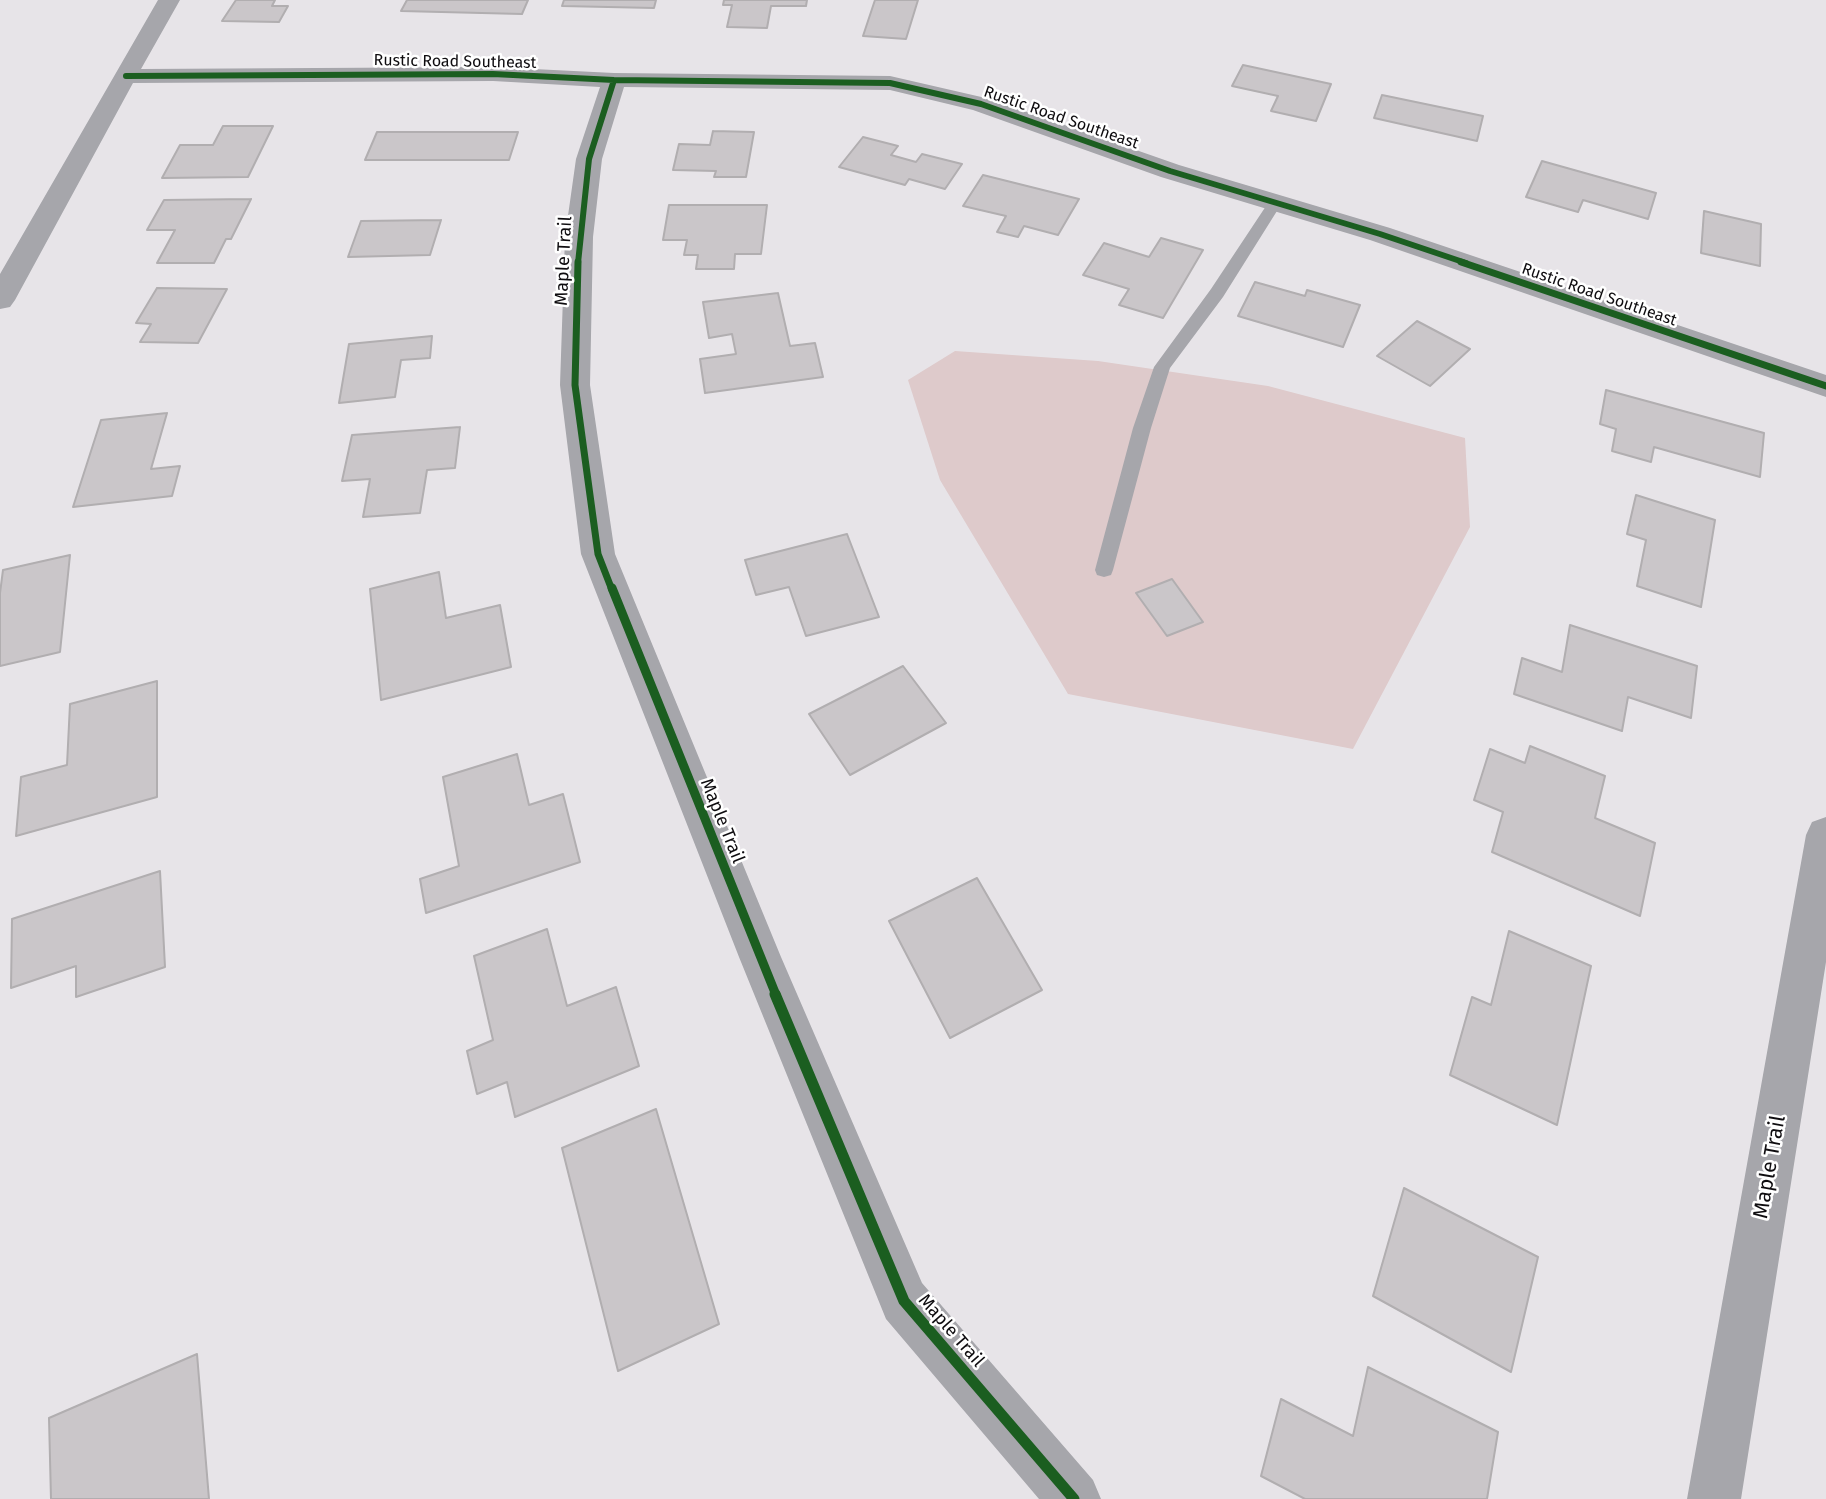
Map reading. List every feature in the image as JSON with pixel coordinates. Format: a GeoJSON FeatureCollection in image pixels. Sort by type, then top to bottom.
{"type":"FeatureCollection","features":[{"type":"Feature","properties":{"kind":"street"},"geometry":{"type":"LineString","coordinates":[[0,300],[27,246],[169,0]]}},
{"type":"Feature","properties":{"kind":"street","name":"Rustic Road Southeast"},"geometry":{"type":"LineString","coordinates":[[126,76],[493,74],[614,80],[890,83],[981,104],[1170,171],[1380,234],[1826,386]]}},
{"type":"Feature","properties":{"kind":"street","name":"Maple Trail"},"geometry":{"type":"LineString","coordinates":[[614,80],[589,159],[579,237],[575,385],[598,554],[760,957],[904,1301],[1074,1499]]}},
{"type":"Feature","properties":{"kind":"street","name":"Maple Trail"},"geometry":{"type":"LineString","coordinates":[[1714,1499],[1826,835]]}},
{"type":"Feature","properties":{"kind":"lane"},"geometry":{"type":"LineString","coordinates":[[1104,569],[1142,428],[1162,367],[1217,293],[1275,203]]}},
{"type":"Feature","properties":{"kind":"shaded area"},"geometry":{"type":"Polygon","coordinates":[[[955,351],[1098,361],[1268,386],[1465,438],[1470,527],[1353,749],[1068,694],[940,480],[908,380],[955,351]]]}},
{"type":"Feature","properties":{"kind":"building"},"geometry":{"type":"Polygon","coordinates":[[[236,0],[275,0],[272,6],[288,6],[279,22],[222,21],[236,0]]]}},
{"type":"Feature","properties":{"kind":"building"},"geometry":{"type":"Polygon","coordinates":[[[407,0],[528,0],[522,14],[401,11],[407,0]]]}},
{"type":"Feature","properties":{"kind":"building"},"geometry":{"type":"Polygon","coordinates":[[[564,0],[656,0],[654,8],[562,6],[564,0]]]}},
{"type":"Feature","properties":{"kind":"building"},"geometry":{"type":"Polygon","coordinates":[[[724,0],[807,0],[806,6],[771,6],[767,28],[727,27],[732,5],[723,5],[724,0]]]}},
{"type":"Feature","properties":{"kind":"building"},"geometry":{"type":"Polygon","coordinates":[[[875,0],[918,0],[906,39],[863,36],[875,0]]]}},
{"type":"Feature","properties":{"kind":"building"},"geometry":{"type":"Polygon","coordinates":[[[1243,65],[1331,84],[1316,121],[1271,111],[1278,96],[1232,86],[1243,65]]]}},
{"type":"Feature","properties":{"kind":"building"},"geometry":{"type":"Polygon","coordinates":[[[1382,95],[1483,116],[1477,141],[1374,118],[1382,95]]]}},
{"type":"Feature","properties":{"kind":"building"},"geometry":{"type":"Polygon","coordinates":[[[223,126],[273,126],[248,177],[162,178],[180,145],[213,145],[223,126]]]}},
{"type":"Feature","properties":{"kind":"building"},"geometry":{"type":"Polygon","coordinates":[[[713,131],[754,132],[746,177],[714,177],[716,171],[673,170],[679,144],[710,145],[713,131]]]}},
{"type":"Feature","properties":{"kind":"building"},"geometry":{"type":"Polygon","coordinates":[[[377,132],[518,132],[509,160],[365,160],[377,132]]]}},
{"type":"Feature","properties":{"kind":"building"},"geometry":{"type":"Polygon","coordinates":[[[863,137],[898,146],[891,155],[916,162],[922,154],[962,164],[945,189],[909,179],[905,185],[839,167],[863,137]]]}},
{"type":"Feature","properties":{"kind":"building"},"geometry":{"type":"Polygon","coordinates":[[[1542,161],[1656,193],[1648,219],[1583,200],[1578,212],[1526,197],[1542,161]]]}},
{"type":"Feature","properties":{"kind":"building"},"geometry":{"type":"Polygon","coordinates":[[[983,175],[1079,199],[1058,235],[1024,226],[1018,237],[997,232],[1006,216],[963,206],[983,175]]]}},
{"type":"Feature","properties":{"kind":"building"},"geometry":{"type":"Polygon","coordinates":[[[251,199],[231,239],[226,239],[214,263],[157,263],[175,230],[147,230],[164,200],[251,199]]]}},
{"type":"Feature","properties":{"kind":"building"},"geometry":{"type":"Polygon","coordinates":[[[669,205],[767,205],[761,254],[735,254],[734,269],[696,269],[698,255],[684,255],[687,240],[663,240],[669,205]]]}},
{"type":"Feature","properties":{"kind":"building"},"geometry":{"type":"Polygon","coordinates":[[[1704,211],[1761,224],[1760,266],[1701,253],[1704,211]]]}},
{"type":"Feature","properties":{"kind":"building"},"geometry":{"type":"Polygon","coordinates":[[[441,220],[430,255],[348,257],[361,221],[441,220]]]}},
{"type":"Feature","properties":{"kind":"building"},"geometry":{"type":"Polygon","coordinates":[[[1161,238],[1203,250],[1163,318],[1119,305],[1129,289],[1083,275],[1104,243],[1149,257],[1161,238]]]}},
{"type":"Feature","properties":{"kind":"building"},"geometry":{"type":"Polygon","coordinates":[[[1255,282],[1305,296],[1307,290],[1360,305],[1343,347],[1238,316],[1255,282]]]}},
{"type":"Feature","properties":{"kind":"building"},"geometry":{"type":"Polygon","coordinates":[[[157,288],[227,289],[198,343],[140,342],[151,324],[136,323],[157,288]]]}},
{"type":"Feature","properties":{"kind":"building"},"geometry":{"type":"Polygon","coordinates":[[[778,293],[790,346],[815,343],[823,377],[705,393],[700,359],[736,354],[732,334],[709,338],[703,302],[778,293]]]}},
{"type":"Feature","properties":{"kind":"building"},"geometry":{"type":"Polygon","coordinates":[[[1417,321],[1470,349],[1430,386],[1377,356],[1417,321]]]}},
{"type":"Feature","properties":{"kind":"building"},"geometry":{"type":"Polygon","coordinates":[[[432,336],[430,358],[401,360],[395,397],[339,403],[349,344],[432,336]]]}},
{"type":"Feature","properties":{"kind":"building"},"geometry":{"type":"Polygon","coordinates":[[[1606,390],[1764,433],[1760,477],[1654,447],[1651,462],[1612,451],[1616,429],[1600,424],[1606,390]]]}},
{"type":"Feature","properties":{"kind":"building"},"geometry":{"type":"Polygon","coordinates":[[[167,413],[151,469],[180,466],[172,496],[73,507],[101,420],[167,413]]]}},
{"type":"Feature","properties":{"kind":"building"},"geometry":{"type":"Polygon","coordinates":[[[460,427],[455,468],[427,470],[420,513],[363,517],[370,479],[342,481],[352,435],[460,427]]]}},
{"type":"Feature","properties":{"kind":"building"},"geometry":{"type":"Polygon","coordinates":[[[1636,495],[1715,520],[1701,607],[1637,586],[1646,540],[1627,534],[1636,495]]]}},
{"type":"Feature","properties":{"kind":"building"},"geometry":{"type":"Polygon","coordinates":[[[847,534],[879,617],[806,636],[789,587],[756,595],[745,560],[847,534]]]}},
{"type":"Feature","properties":{"kind":"building"},"geometry":{"type":"Polygon","coordinates":[[[70,555],[60,652],[0,666],[0,593],[3,570],[70,555]]]}},
{"type":"Feature","properties":{"kind":"building"},"geometry":{"type":"Polygon","coordinates":[[[439,572],[446,618],[500,605],[511,667],[381,700],[370,589],[439,572]]]}},
{"type":"Feature","properties":{"kind":"building"},"geometry":{"type":"Polygon","coordinates":[[[1172,579],[1203,622],[1167,636],[1136,593],[1172,579]]]}},
{"type":"Feature","properties":{"kind":"building"},"geometry":{"type":"Polygon","coordinates":[[[1570,625],[1697,666],[1691,718],[1628,697],[1622,731],[1514,694],[1522,658],[1562,672],[1570,625]]]}},
{"type":"Feature","properties":{"kind":"building"},"geometry":{"type":"Polygon","coordinates":[[[903,666],[946,723],[850,775],[809,714],[903,666]]]}},
{"type":"Feature","properties":{"kind":"building"},"geometry":{"type":"Polygon","coordinates":[[[157,681],[157,797],[16,836],[21,777],[67,765],[70,704],[157,681]]]}},
{"type":"Feature","properties":{"kind":"building"},"geometry":{"type":"Polygon","coordinates":[[[1530,746],[1605,776],[1595,818],[1655,843],[1640,916],[1492,852],[1503,812],[1474,800],[1490,749],[1525,763],[1530,746]]]}},
{"type":"Feature","properties":{"kind":"building"},"geometry":{"type":"Polygon","coordinates":[[[517,754],[529,805],[563,794],[580,862],[426,913],[420,879],[459,866],[443,777],[517,754]]]}},
{"type":"Feature","properties":{"kind":"building"},"geometry":{"type":"Polygon","coordinates":[[[160,871],[165,967],[76,997],[76,966],[11,988],[12,919],[160,871]]]}},
{"type":"Feature","properties":{"kind":"building"},"geometry":{"type":"Polygon","coordinates":[[[977,878],[1042,990],[950,1038],[889,921],[977,878]]]}},
{"type":"Feature","properties":{"kind":"building"},"geometry":{"type":"Polygon","coordinates":[[[547,929],[567,1006],[616,987],[639,1066],[515,1117],[507,1082],[477,1094],[467,1051],[493,1040],[474,956],[547,929]]]}},
{"type":"Feature","properties":{"kind":"building"},"geometry":{"type":"Polygon","coordinates":[[[1509,931],[1591,966],[1557,1125],[1450,1075],[1472,997],[1491,1005],[1509,931]]]}},
{"type":"Feature","properties":{"kind":"building"},"geometry":{"type":"Polygon","coordinates":[[[656,1109],[719,1324],[618,1371],[562,1148],[656,1109]]]}},
{"type":"Feature","properties":{"kind":"building"},"geometry":{"type":"Polygon","coordinates":[[[1404,1188],[1538,1257],[1511,1372],[1373,1296],[1404,1188]]]}},
{"type":"Feature","properties":{"kind":"building"},"geometry":{"type":"Polygon","coordinates":[[[197,1354],[209,1499],[51,1499],[49,1418],[197,1354]]]}},
{"type":"Feature","properties":{"kind":"building"},"geometry":{"type":"Polygon","coordinates":[[[1368,1367],[1498,1432],[1487,1499],[1305,1499],[1261,1476],[1281,1399],[1353,1436],[1368,1367]]]}},
{"type":"Feature","properties":{"kind":"cycle path"},"geometry":{"type":"LineString","coordinates":[[126,76],[493,74],[614,80],[890,83],[981,104],[1170,171],[1380,234],[1826,386]]}},
{"type":"Feature","properties":{"kind":"cycle path"},"geometry":{"type":"LineString","coordinates":[[614,80],[589,159],[579,237],[575,385],[598,554],[760,957],[904,1301],[1074,1499]]}}]}
